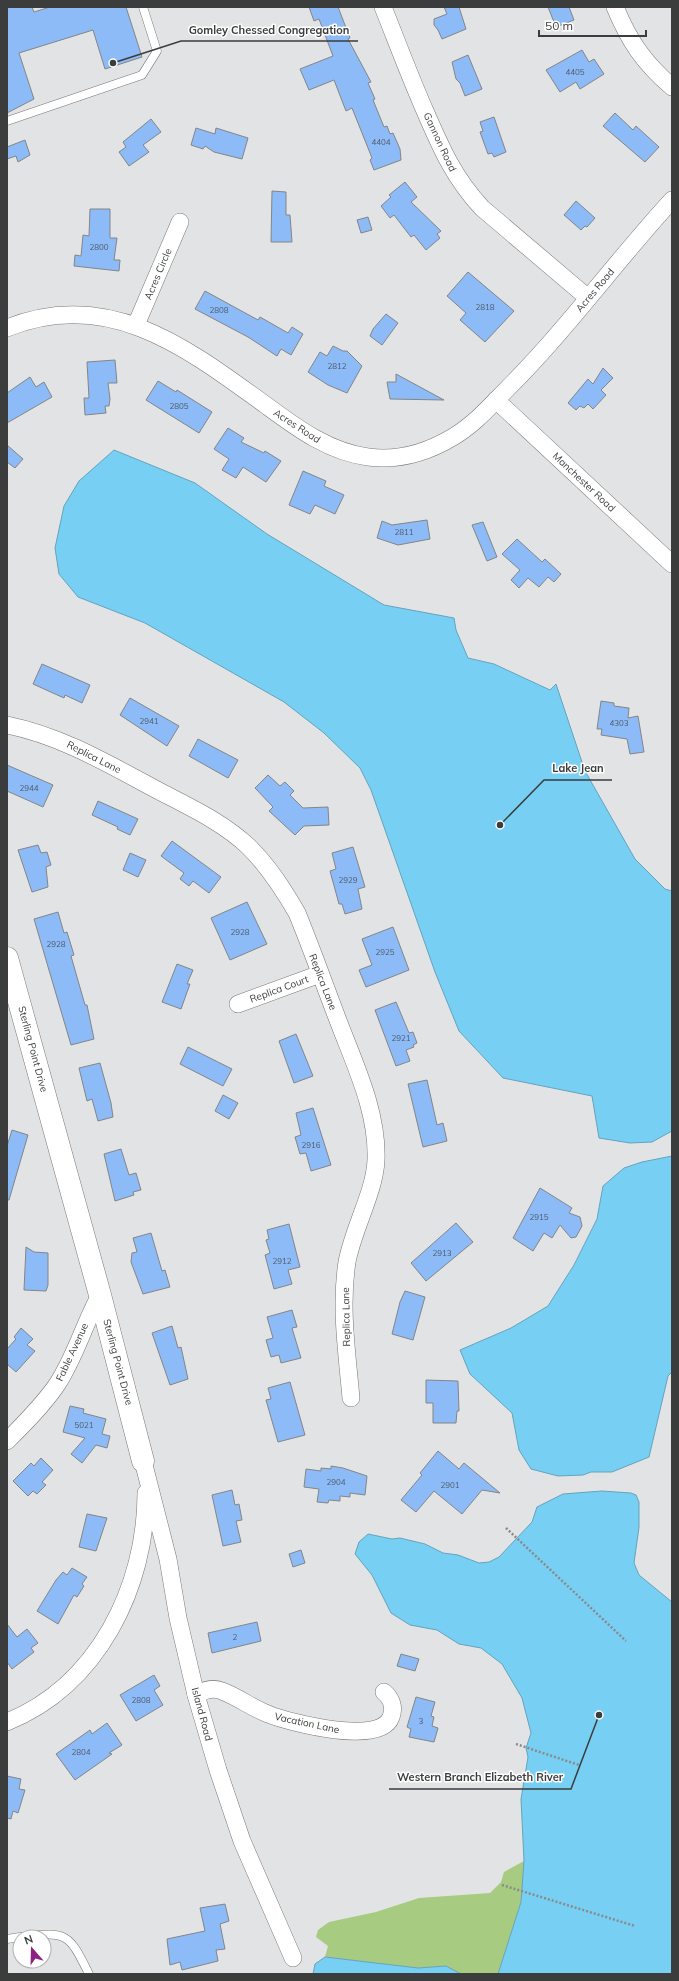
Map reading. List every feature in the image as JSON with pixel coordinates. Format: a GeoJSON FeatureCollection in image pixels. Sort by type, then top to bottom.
{"type":"FeatureCollection","features":[{"type":"Feature","properties":{"kind":"street","name":"Gannon Road"},"geometry":{"type":"LineString","coordinates":[[383,7],[435,135],[458,178],[482,208],[588,298]]}},
{"type":"Feature","properties":{"kind":"street"},"geometry":{"type":"LineString","coordinates":[[615,7],[634,47],[652,70],[672,87]]}},
{"type":"Feature","properties":{"kind":"street","name":"Acres Road"},"geometry":{"type":"LineString","coordinates":[[7,328],[22,322],[50,316],[74,314],[116,319],[136,325],[198,359],[238,385],[301,431],[324,443],[348,453],[367,457],[395,457],[428,450],[467,427],[527,369],[672,200]]}},
{"type":"Feature","properties":{"kind":"street","name":"Acres Circle"},"geometry":{"type":"LineString","coordinates":[[136,325],[180,222]]}},
{"type":"Feature","properties":{"kind":"street","name":"Manchester Road"},"geometry":{"type":"LineString","coordinates":[[496,400],[672,564]]}},
{"type":"Feature","properties":{"kind":"street","name":"Replica Lane"},"geometry":{"type":"LineString","coordinates":[[7,725],[56,738],[84,751],[227,829],[248,847],[262,862],[283,889],[297,913],[359,1076],[371,1112],[375,1139],[376,1161],[371,1186],[354,1232],[344,1292],[345,1335],[351,1398]]}},
{"type":"Feature","properties":{"kind":"street","name":"Sterling Point Drive"},"geometry":{"type":"LineString","coordinates":[[7,958],[100,1295],[143,1461],[146,1514],[137,1566],[121,1609],[102,1644],[76,1676],[39,1706],[7,1722]]}},
{"type":"Feature","properties":{"kind":"street","name":"Replica Court"},"geometry":{"type":"LineString","coordinates":[[238,1004],[320,974]]}},
{"type":"Feature","properties":{"kind":"street","name":"Fable Avenue"},"geometry":{"type":"LineString","coordinates":[[7,1441],[56,1386],[68,1364],[89,1314],[100,1295]]}},
{"type":"Feature","properties":{"kind":"street","name":"Island Road"},"geometry":{"type":"LineString","coordinates":[[143,1461],[168,1559],[178,1618],[196,1695],[218,1770],[242,1841],[293,1958]]}},
{"type":"Feature","properties":{"kind":"street","name":"Vacation Lane"},"geometry":{"type":"LineString","coordinates":[[196,1695],[204,1690],[213,1689],[222,1691],[252,1708],[270,1715],[328,1729],[347,1731],[380,1729],[386,1724],[393,1713],[392,1704],[384,1692]]}},
{"type":"Feature","properties":{"kind":"lane"},"geometry":{"type":"LineString","coordinates":[[7,121],[142,75],[156,51],[143,7]]}},
{"type":"Feature","properties":{"kind":"lane"},"geometry":{"type":"LineString","coordinates":[[52,1934],[60,1935],[73,1944],[89,1974]]}},
{"type":"Feature","properties":{"kind":"path"},"geometry":{"type":"LineString","coordinates":[[506,1528],[626,1641]]}},
{"type":"Feature","properties":{"kind":"path"},"geometry":{"type":"LineString","coordinates":[[516,1744],[579,1765]]}},
{"type":"Feature","properties":{"kind":"path"},"geometry":{"type":"LineString","coordinates":[[502,1885],[635,1926]]}},
{"type":"Feature","properties":{"kind":"green space"},"geometry":{"type":"Polygon","coordinates":[[[524,1861],[521,1902],[498,1974],[461,1974],[446,1966],[418,1968],[325,1957],[328,1946],[316,1937],[318,1930],[329,1922],[376,1912],[419,1898],[490,1893],[501,1882],[504,1872],[524,1861]]]}},
{"type":"Feature","properties":{"kind":"water"},"geometry":{"type":"Polygon","coordinates":[[[114,450],[195,483],[267,534],[384,605],[454,618],[456,630],[468,658],[494,664],[550,690],[556,684],[585,771],[635,859],[665,889],[672,891],[672,1131],[652,1142],[630,1143],[599,1138],[592,1096],[503,1078],[459,1031],[435,972],[371,790],[360,768],[324,733],[284,702],[145,623],[78,597],[59,574],[55,548],[64,506],[79,481],[114,450]]]}},
{"type":"Feature","properties":{"kind":"water"},"geometry":{"type":"Polygon","coordinates":[[[672,1156],[672,1372],[668,1376],[649,1457],[612,1472],[591,1472],[583,1475],[558,1476],[531,1469],[519,1450],[512,1413],[470,1374],[460,1350],[511,1328],[548,1306],[574,1265],[597,1219],[603,1186],[624,1168],[642,1162],[672,1156]]]}},
{"type":"Feature","properties":{"kind":"water"},"geometry":{"type":"Polygon","coordinates":[[[602,1491],[631,1493],[636,1495],[639,1502],[639,1527],[634,1563],[639,1575],[672,1602],[672,1974],[498,1974],[521,1902],[524,1861],[521,1799],[528,1757],[526,1748],[531,1733],[522,1698],[502,1664],[481,1648],[459,1644],[437,1630],[410,1625],[391,1613],[372,1575],[355,1554],[359,1542],[368,1534],[392,1539],[400,1538],[425,1544],[443,1553],[458,1555],[479,1563],[489,1562],[499,1557],[532,1522],[537,1507],[563,1494],[602,1491]]]}},
{"type":"Feature","properties":{"kind":"water"},"geometry":{"type":"Polygon","coordinates":[[[325,1957],[418,1968],[446,1966],[461,1974],[313,1974],[315,1964],[325,1957]]]}},
{"type":"Feature","properties":{"kind":"building"},"geometry":{"type":"Polygon","coordinates":[[[7,7],[32,7],[34,12],[50,7],[126,7],[142,57],[105,69],[93,30],[19,53],[34,99],[7,113],[7,7]]]}},
{"type":"Feature","properties":{"kind":"building"},"geometry":{"type":"Polygon","coordinates":[[[309,7],[338,7],[350,38],[348,39],[371,82],[368,83],[384,127],[387,126],[390,134],[393,133],[400,149],[401,160],[374,170],[370,160],[372,158],[352,108],[346,111],[334,80],[309,90],[300,69],[333,56],[319,19],[314,21],[309,7]]]}},
{"type":"Feature","properties":{"kind":"building"},"geometry":{"type":"Polygon","coordinates":[[[444,7],[459,7],[466,29],[442,39],[434,25],[434,19],[447,14],[444,7]]]}},
{"type":"Feature","properties":{"kind":"building"},"geometry":{"type":"Polygon","coordinates":[[[548,7],[569,7],[574,20],[556,27],[548,7]]]}},
{"type":"Feature","properties":{"kind":"building"},"geometry":{"type":"Polygon","coordinates":[[[582,50],[589,62],[594,59],[604,74],[580,89],[576,82],[560,92],[546,70],[582,50]]]}},
{"type":"Feature","properties":{"kind":"building"},"geometry":{"type":"Polygon","coordinates":[[[468,55],[482,89],[465,96],[460,83],[456,79],[452,62],[468,55]]]}},
{"type":"Feature","properties":{"kind":"building"},"geometry":{"type":"Polygon","coordinates":[[[615,113],[633,130],[636,126],[659,147],[645,162],[603,126],[615,113]]]}},
{"type":"Feature","properties":{"kind":"building"},"geometry":{"type":"Polygon","coordinates":[[[494,117],[506,152],[494,157],[492,153],[488,154],[480,132],[483,131],[480,122],[494,117]]]}},
{"type":"Feature","properties":{"kind":"building"},"geometry":{"type":"Polygon","coordinates":[[[151,119],[161,132],[143,145],[149,152],[129,166],[119,152],[126,147],[123,142],[151,119]]]}},
{"type":"Feature","properties":{"kind":"building"},"geometry":{"type":"Polygon","coordinates":[[[196,128],[215,134],[216,128],[248,138],[242,159],[214,152],[205,146],[203,149],[191,145],[196,128]]]}},
{"type":"Feature","properties":{"kind":"building"},"geometry":{"type":"Polygon","coordinates":[[[25,140],[30,155],[18,162],[16,156],[7,159],[7,147],[25,140]]]}},
{"type":"Feature","properties":{"kind":"building"},"geometry":{"type":"Polygon","coordinates":[[[405,182],[417,197],[411,202],[441,231],[437,234],[440,238],[426,250],[414,235],[411,237],[394,215],[390,218],[381,206],[391,197],[389,195],[405,182]]]}},
{"type":"Feature","properties":{"kind":"building"},"geometry":{"type":"Polygon","coordinates":[[[272,191],[286,192],[286,215],[290,215],[292,242],[271,242],[272,191]]]}},
{"type":"Feature","properties":{"kind":"building"},"geometry":{"type":"Polygon","coordinates":[[[576,201],[595,218],[587,227],[585,226],[581,230],[564,215],[576,201]]]}},
{"type":"Feature","properties":{"kind":"building"},"geometry":{"type":"Polygon","coordinates":[[[90,209],[110,209],[110,238],[117,238],[114,260],[120,260],[119,271],[74,266],[75,255],[81,256],[83,235],[89,236],[90,209]]]}},
{"type":"Feature","properties":{"kind":"building"},"geometry":{"type":"Polygon","coordinates":[[[368,217],[372,230],[361,233],[357,220],[368,217]]]}},
{"type":"Feature","properties":{"kind":"building"},"geometry":{"type":"Polygon","coordinates":[[[468,272],[514,311],[485,342],[460,320],[466,313],[447,296],[468,272]]]}},
{"type":"Feature","properties":{"kind":"building"},"geometry":{"type":"Polygon","coordinates":[[[205,291],[258,320],[260,317],[288,333],[292,327],[303,334],[291,355],[281,349],[277,356],[248,337],[195,309],[205,291]]]}},
{"type":"Feature","properties":{"kind":"building"},"geometry":{"type":"Polygon","coordinates":[[[386,314],[398,323],[382,345],[370,336],[373,329],[386,314]]]}},
{"type":"Feature","properties":{"kind":"building"},"geometry":{"type":"Polygon","coordinates":[[[333,346],[343,351],[347,351],[362,366],[347,393],[328,385],[308,372],[320,352],[327,356],[333,346]]]}},
{"type":"Feature","properties":{"kind":"building"},"geometry":{"type":"Polygon","coordinates":[[[115,360],[117,383],[108,383],[110,399],[109,406],[105,406],[106,413],[85,415],[84,398],[89,398],[87,362],[115,360]]]}},
{"type":"Feature","properties":{"kind":"building"},"geometry":{"type":"Polygon","coordinates":[[[603,368],[613,378],[601,390],[606,395],[593,409],[588,404],[584,408],[580,406],[576,410],[568,403],[588,379],[593,384],[603,368]]]}},
{"type":"Feature","properties":{"kind":"building"},"geometry":{"type":"Polygon","coordinates":[[[396,374],[444,400],[390,399],[387,382],[396,382],[396,374]]]}},
{"type":"Feature","properties":{"kind":"building"},"geometry":{"type":"Polygon","coordinates":[[[30,377],[36,387],[44,382],[52,397],[7,423],[7,393],[30,377]]]}},
{"type":"Feature","properties":{"kind":"building"},"geometry":{"type":"Polygon","coordinates":[[[158,381],[176,392],[177,390],[212,412],[199,433],[146,400],[158,381]]]}},
{"type":"Feature","properties":{"kind":"building"},"geometry":{"type":"Polygon","coordinates":[[[228,428],[244,438],[241,442],[264,453],[265,451],[281,461],[266,482],[243,467],[236,478],[222,470],[229,459],[214,449],[228,428]]]}},
{"type":"Feature","properties":{"kind":"building"},"geometry":{"type":"Polygon","coordinates":[[[7,445],[23,459],[15,468],[7,462],[7,445]]]}},
{"type":"Feature","properties":{"kind":"building"},"geometry":{"type":"Polygon","coordinates":[[[303,471],[326,481],[324,486],[344,495],[335,514],[315,505],[310,514],[289,505],[303,471]]]}},
{"type":"Feature","properties":{"kind":"building"},"geometry":{"type":"Polygon","coordinates":[[[427,520],[430,539],[398,545],[377,538],[382,521],[392,525],[427,520]]]}},
{"type":"Feature","properties":{"kind":"building"},"geometry":{"type":"Polygon","coordinates":[[[483,522],[497,557],[487,561],[472,525],[483,522]]]}},
{"type":"Feature","properties":{"kind":"building"},"geometry":{"type":"Polygon","coordinates":[[[517,539],[542,562],[545,559],[561,574],[554,582],[548,577],[539,587],[528,578],[519,588],[511,580],[520,570],[502,554],[517,539]]]}},
{"type":"Feature","properties":{"kind":"building"},"geometry":{"type":"Polygon","coordinates":[[[42,664],[90,685],[82,703],[65,695],[64,698],[33,684],[42,664]]]}},
{"type":"Feature","properties":{"kind":"building"},"geometry":{"type":"Polygon","coordinates":[[[130,698],[179,726],[167,746],[120,715],[130,698]]]}},
{"type":"Feature","properties":{"kind":"building"},"geometry":{"type":"Polygon","coordinates":[[[601,701],[614,703],[614,706],[629,708],[628,718],[638,716],[644,752],[630,754],[627,739],[601,735],[602,729],[597,729],[601,701]]]}},
{"type":"Feature","properties":{"kind":"building"},"geometry":{"type":"Polygon","coordinates":[[[198,739],[238,760],[228,778],[189,756],[198,739]]]}},
{"type":"Feature","properties":{"kind":"building"},"geometry":{"type":"Polygon","coordinates":[[[7,765],[53,785],[43,807],[7,791],[7,765]]]}},
{"type":"Feature","properties":{"kind":"building"},"geometry":{"type":"Polygon","coordinates":[[[268,775],[280,786],[285,782],[294,791],[290,795],[303,808],[328,807],[329,825],[304,826],[295,835],[269,811],[273,807],[255,788],[268,775]]]}},
{"type":"Feature","properties":{"kind":"building"},"geometry":{"type":"Polygon","coordinates":[[[98,801],[138,819],[130,835],[117,829],[118,827],[92,815],[98,801]]]}},
{"type":"Feature","properties":{"kind":"building"},"geometry":{"type":"Polygon","coordinates":[[[172,841],[221,877],[209,893],[193,881],[189,886],[180,879],[184,873],[161,856],[172,841]]]}},
{"type":"Feature","properties":{"kind":"building"},"geometry":{"type":"Polygon","coordinates":[[[38,845],[41,853],[47,852],[51,865],[46,867],[48,887],[32,892],[18,850],[38,845]]]}},
{"type":"Feature","properties":{"kind":"building"},"geometry":{"type":"Polygon","coordinates":[[[353,847],[365,887],[358,889],[362,909],[345,914],[342,904],[339,904],[330,871],[336,869],[332,853],[353,847]]]}},
{"type":"Feature","properties":{"kind":"building"},"geometry":{"type":"Polygon","coordinates":[[[130,853],[146,860],[138,877],[123,870],[130,853]]]}},
{"type":"Feature","properties":{"kind":"building"},"geometry":{"type":"Polygon","coordinates":[[[247,902],[267,944],[230,960],[211,918],[247,902]]]}},
{"type":"Feature","properties":{"kind":"building"},"geometry":{"type":"Polygon","coordinates":[[[58,912],[64,933],[67,932],[74,955],[71,956],[85,1005],[87,1005],[94,1039],[71,1045],[34,919],[58,912]]]}},
{"type":"Feature","properties":{"kind":"building"},"geometry":{"type":"Polygon","coordinates":[[[393,927],[409,970],[366,987],[359,970],[372,965],[362,939],[393,927]]]}},
{"type":"Feature","properties":{"kind":"building"},"geometry":{"type":"Polygon","coordinates":[[[177,964],[193,970],[187,984],[190,984],[181,1009],[162,1002],[177,964]]]}},
{"type":"Feature","properties":{"kind":"building"},"geometry":{"type":"Polygon","coordinates":[[[396,1002],[409,1033],[413,1032],[417,1043],[413,1045],[414,1047],[406,1050],[410,1061],[396,1066],[375,1010],[396,1002]]]}},
{"type":"Feature","properties":{"kind":"building"},"geometry":{"type":"Polygon","coordinates":[[[296,1034],[313,1076],[294,1083],[279,1041],[296,1034]]]}},
{"type":"Feature","properties":{"kind":"building"},"geometry":{"type":"Polygon","coordinates":[[[188,1047],[232,1069],[223,1086],[180,1064],[188,1047]]]}},
{"type":"Feature","properties":{"kind":"building"},"geometry":{"type":"Polygon","coordinates":[[[100,1063],[111,1103],[113,1117],[98,1121],[92,1099],[87,1101],[79,1068],[100,1063]]]}},
{"type":"Feature","properties":{"kind":"building"},"geometry":{"type":"Polygon","coordinates":[[[427,1080],[437,1125],[443,1123],[447,1141],[423,1147],[408,1084],[427,1080]]]}},
{"type":"Feature","properties":{"kind":"building"},"geometry":{"type":"Polygon","coordinates":[[[223,1095],[238,1103],[229,1119],[215,1111],[223,1095]]]}},
{"type":"Feature","properties":{"kind":"building"},"geometry":{"type":"Polygon","coordinates":[[[313,1108],[331,1165],[311,1171],[306,1153],[300,1154],[295,1137],[301,1135],[296,1113],[313,1108]]]}},
{"type":"Feature","properties":{"kind":"building"},"geometry":{"type":"Polygon","coordinates":[[[12,1130],[28,1135],[9,1200],[7,1200],[7,1146],[12,1130]]]}},
{"type":"Feature","properties":{"kind":"building"},"geometry":{"type":"Polygon","coordinates":[[[121,1149],[129,1175],[136,1173],[141,1190],[133,1192],[134,1195],[115,1201],[104,1154],[121,1149]]]}},
{"type":"Feature","properties":{"kind":"building"},"geometry":{"type":"Polygon","coordinates":[[[540,1188],[572,1208],[569,1213],[580,1217],[582,1226],[576,1237],[571,1238],[560,1225],[552,1238],[544,1233],[533,1251],[513,1238],[540,1188]]]}},
{"type":"Feature","properties":{"kind":"building"},"geometry":{"type":"Polygon","coordinates":[[[456,1223],[473,1242],[426,1281],[411,1263],[456,1223]]]}},
{"type":"Feature","properties":{"kind":"building"},"geometry":{"type":"Polygon","coordinates":[[[289,1224],[300,1267],[288,1270],[292,1284],[274,1289],[265,1255],[270,1253],[266,1240],[269,1239],[267,1230],[289,1224]]]}},
{"type":"Feature","properties":{"kind":"building"},"geometry":{"type":"Polygon","coordinates":[[[151,1233],[162,1271],[165,1270],[170,1287],[143,1294],[131,1262],[132,1253],[137,1252],[133,1238],[151,1233]]]}},
{"type":"Feature","properties":{"kind":"building"},"geometry":{"type":"Polygon","coordinates":[[[26,1247],[34,1252],[48,1253],[48,1285],[46,1291],[24,1290],[26,1247]]]}},
{"type":"Feature","properties":{"kind":"building"},"geometry":{"type":"Polygon","coordinates":[[[405,1291],[425,1297],[413,1340],[392,1334],[400,1302],[405,1291]]]}},
{"type":"Feature","properties":{"kind":"building"},"geometry":{"type":"Polygon","coordinates":[[[292,1310],[297,1327],[292,1328],[301,1358],[281,1363],[279,1355],[271,1357],[266,1340],[273,1338],[267,1317],[292,1310]]]}},
{"type":"Feature","properties":{"kind":"building"},"geometry":{"type":"Polygon","coordinates":[[[172,1326],[178,1348],[181,1347],[188,1379],[170,1385],[152,1333],[172,1326]]]}},
{"type":"Feature","properties":{"kind":"building"},"geometry":{"type":"Polygon","coordinates":[[[21,1328],[33,1339],[27,1345],[35,1351],[16,1372],[7,1364],[7,1349],[16,1339],[14,1337],[21,1328]]]}},
{"type":"Feature","properties":{"kind":"building"},"geometry":{"type":"Polygon","coordinates":[[[426,1380],[458,1381],[459,1411],[457,1411],[456,1423],[433,1423],[433,1403],[426,1403],[426,1380]]]}},
{"type":"Feature","properties":{"kind":"building"},"geometry":{"type":"Polygon","coordinates":[[[290,1382],[305,1435],[278,1442],[266,1400],[271,1399],[268,1388],[290,1382]]]}},
{"type":"Feature","properties":{"kind":"building"},"geometry":{"type":"Polygon","coordinates":[[[70,1406],[84,1409],[83,1413],[106,1419],[102,1434],[110,1436],[107,1448],[96,1445],[82,1463],[71,1454],[85,1438],[63,1432],[70,1406]]]}},
{"type":"Feature","properties":{"kind":"building"},"geometry":{"type":"Polygon","coordinates":[[[438,1451],[459,1469],[464,1463],[500,1493],[482,1490],[462,1514],[434,1491],[416,1512],[401,1500],[422,1475],[420,1473],[438,1451]]]}},
{"type":"Feature","properties":{"kind":"building"},"geometry":{"type":"Polygon","coordinates":[[[41,1458],[53,1470],[42,1482],[46,1485],[37,1494],[33,1491],[28,1496],[13,1481],[31,1463],[34,1466],[41,1458]]]}},
{"type":"Feature","properties":{"kind":"building"},"geometry":{"type":"Polygon","coordinates":[[[331,1466],[343,1468],[367,1476],[365,1495],[350,1493],[350,1497],[340,1496],[340,1501],[329,1500],[328,1503],[317,1502],[319,1489],[304,1487],[306,1469],[321,1471],[321,1468],[331,1469],[331,1466]]]}},
{"type":"Feature","properties":{"kind":"building"},"geometry":{"type":"Polygon","coordinates":[[[232,1490],[235,1505],[239,1504],[242,1520],[236,1521],[241,1542],[223,1546],[212,1495],[232,1490]]]}},
{"type":"Feature","properties":{"kind":"building"},"geometry":{"type":"Polygon","coordinates":[[[87,1514],[107,1518],[96,1551],[79,1547],[87,1514]]]}},
{"type":"Feature","properties":{"kind":"building"},"geometry":{"type":"Polygon","coordinates":[[[301,1550],[305,1563],[293,1567],[289,1554],[301,1550]]]}},
{"type":"Feature","properties":{"kind":"building"},"geometry":{"type":"Polygon","coordinates":[[[72,1568],[87,1577],[82,1584],[84,1586],[77,1597],[74,1595],[58,1624],[37,1611],[56,1580],[63,1572],[67,1575],[72,1568]]]}},
{"type":"Feature","properties":{"kind":"building"},"geometry":{"type":"Polygon","coordinates":[[[257,1622],[261,1641],[212,1653],[208,1633],[257,1622]]]}},
{"type":"Feature","properties":{"kind":"building"},"geometry":{"type":"Polygon","coordinates":[[[7,1624],[17,1637],[27,1629],[38,1643],[31,1648],[34,1652],[12,1669],[7,1662],[7,1624]]]}},
{"type":"Feature","properties":{"kind":"building"},"geometry":{"type":"Polygon","coordinates":[[[401,1654],[419,1659],[415,1671],[397,1666],[401,1654]]]}},
{"type":"Feature","properties":{"kind":"building"},"geometry":{"type":"Polygon","coordinates":[[[154,1675],[160,1686],[154,1690],[163,1705],[136,1721],[120,1695],[154,1675]]]}},
{"type":"Feature","properties":{"kind":"building"},"geometry":{"type":"Polygon","coordinates":[[[416,1697],[435,1702],[431,1716],[434,1717],[432,1726],[438,1728],[434,1742],[409,1737],[411,1729],[407,1727],[416,1697]]]}},
{"type":"Feature","properties":{"kind":"building"},"geometry":{"type":"Polygon","coordinates":[[[107,1723],[122,1745],[109,1753],[112,1754],[75,1780],[56,1754],[90,1730],[92,1734],[107,1723]]]}},
{"type":"Feature","properties":{"kind":"building"},"geometry":{"type":"Polygon","coordinates":[[[7,1776],[21,1779],[19,1789],[25,1790],[18,1813],[13,1811],[11,1819],[7,1818],[7,1776]]]}},
{"type":"Feature","properties":{"kind":"building"},"geometry":{"type":"Polygon","coordinates":[[[225,1904],[229,1921],[220,1924],[225,1949],[216,1950],[218,1961],[182,1970],[180,1962],[170,1965],[167,1939],[205,1931],[200,1908],[225,1904]]]}},
{"type":"Feature","properties":{"kind":"place","name":"Gomley Chessed Congregation"},"geometry":{"type":"Point","coordinates":[113,63]}},
{"type":"Feature","properties":{"kind":"place","name":"Lake Jean"},"geometry":{"type":"Point","coordinates":[500,825]}},
{"type":"Feature","properties":{"kind":"place","name":"Western Branch Elizabeth River"},"geometry":{"type":"Point","coordinates":[599,1715]}}]}
